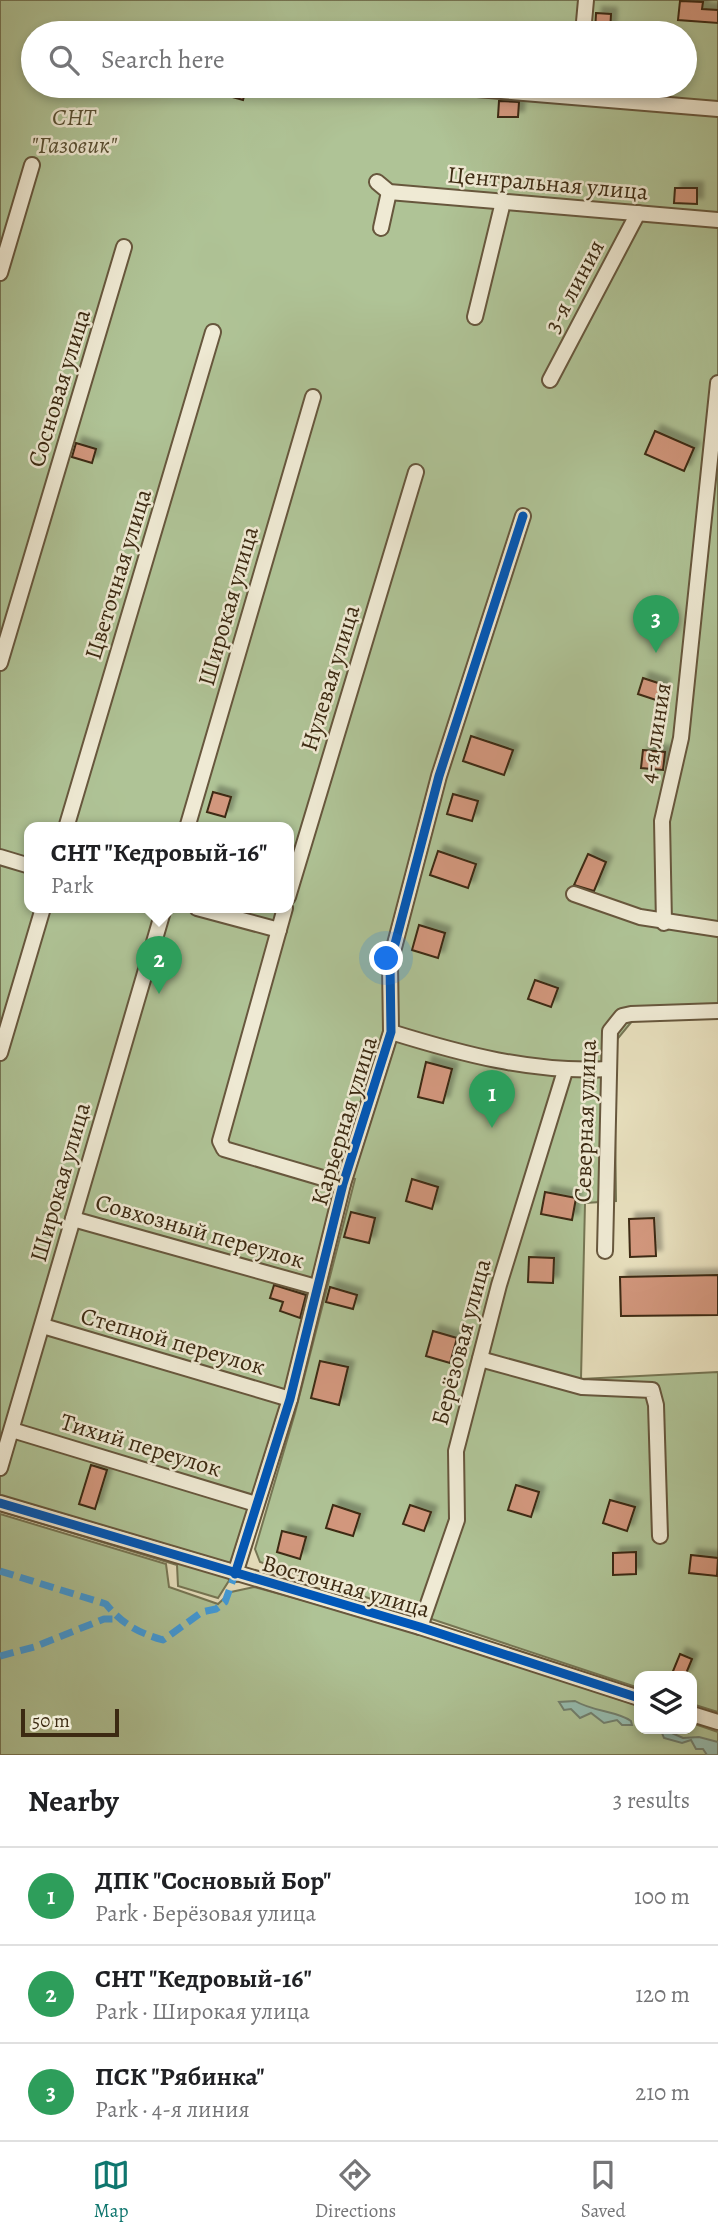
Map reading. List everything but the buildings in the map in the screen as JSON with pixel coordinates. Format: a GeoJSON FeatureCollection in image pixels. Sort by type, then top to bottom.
{"type":"FeatureCollection","features":[{"type":"Feature","properties":{"kind":"street"},"geometry":{"type":"LineString","coordinates":[[584,21],[586,0]]}},
{"type":"Feature","properties":{"kind":"street"},"geometry":{"type":"LineString","coordinates":[[629,98],[718,109]]}},
{"type":"Feature","properties":{"kind":"street"},"geometry":{"type":"LineString","coordinates":[[0,273],[32,165]]}},
{"type":"Feature","properties":{"kind":"street","name":"Центральная улица"},"geometry":{"type":"LineString","coordinates":[[381,228],[383,187],[503,202],[718,220]]}},
{"type":"Feature","properties":{"kind":"street"},"geometry":{"type":"LineString","coordinates":[[475,317],[503,202]]}},
{"type":"Feature","properties":{"kind":"street","name":"3-я линия"},"geometry":{"type":"LineString","coordinates":[[550,380],[638,213]]}},
{"type":"Feature","properties":{"kind":"street","name":"Сосновая улица"},"geometry":{"type":"LineString","coordinates":[[0,663],[124,247]]}},
{"type":"Feature","properties":{"kind":"street","name":"Цветочная улица"},"geometry":{"type":"LineString","coordinates":[[68,822],[213,332]]}},
{"type":"Feature","properties":{"kind":"street","name":"4-я линия"},"geometry":{"type":"LineString","coordinates":[[664,923],[660,841],[681,738],[718,383]]}},
{"type":"Feature","properties":{"kind":"street","name":"Широкая улица"},"geometry":{"type":"LineString","coordinates":[[189,822],[313,397]]}},
{"type":"Feature","properties":{"kind":"street","name":"Нулевая улица"},"geometry":{"type":"LineString","coordinates":[[294,880],[416,472]]}},
{"type":"Feature","properties":{"kind":"street","name":"Карьерная улица"},"geometry":{"type":"LineString","coordinates":[[235,1574],[290,1399],[343,1184],[391,1032],[389,978],[394,950],[439,776],[523,516]]}},
{"type":"Feature","properties":{"kind":"street"},"geometry":{"type":"LineString","coordinates":[[0,857],[24,864]]}},
{"type":"Feature","properties":{"kind":"street"},"geometry":{"type":"LineString","coordinates":[[574,894],[664,923],[718,929]]}},
{"type":"Feature","properties":{"kind":"street"},"geometry":{"type":"LineString","coordinates":[[0,1053],[42,913]]}},
{"type":"Feature","properties":{"kind":"street","name":"Широкая улица"},"geometry":{"type":"LineString","coordinates":[[0,1468],[163,913]]}},
{"type":"Feature","properties":{"kind":"street"},"geometry":{"type":"LineString","coordinates":[[216,913],[279,930]]}},
{"type":"Feature","properties":{"kind":"street"},"geometry":{"type":"LineString","coordinates":[[284,913],[220,1141],[225,1149],[343,1184]]}},
{"type":"Feature","properties":{"kind":"street","name":"Северная улица"},"geometry":{"type":"LineString","coordinates":[[605,1251],[607,1069],[610,1031],[622,1016],[718,1011]]}},
{"type":"Feature","properties":{"kind":"street"},"geometry":{"type":"LineString","coordinates":[[391,1032],[477,1058],[565,1071],[607,1069]]}},
{"type":"Feature","properties":{"kind":"street","name":"Берёзовая улица"},"geometry":{"type":"LineString","coordinates":[[420,1626],[457,1520],[456,1451],[480,1359],[516,1227],[565,1071]]}},
{"type":"Feature","properties":{"kind":"street","name":"Совхозный переулок"},"geometry":{"type":"LineString","coordinates":[[73,1219],[316,1287]]}},
{"type":"Feature","properties":{"kind":"street","name":"Степной переулок"},"geometry":{"type":"LineString","coordinates":[[43,1326],[290,1399]]}},
{"type":"Feature","properties":{"kind":"street"},"geometry":{"type":"LineString","coordinates":[[480,1359],[582,1387],[652,1390],[656,1405],[660,1536]]}},
{"type":"Feature","properties":{"kind":"street","name":"Тихий переулок"},"geometry":{"type":"LineString","coordinates":[[12,1430],[256,1504]]}},
{"type":"Feature","properties":{"kind":"street","name":"Восточная улица"},"geometry":{"type":"LineString","coordinates":[[0,1503],[420,1626],[634,1696]]}},
{"type":"Feature","properties":{"kind":"street"},"geometry":{"type":"LineString","coordinates":[[697,1716],[718,1722]]}},
{"type":"Feature","properties":{"kind":"green space","name":"СНТ \"Газовик\""},"geometry":{"type":"Polygon","coordinates":[[[0,0],[718,0],[718,1017],[633,1020],[614,1043],[616,1201],[585,1203],[581,1379],[718,1372],[718,1712],[697,1706],[697,1671],[634,1671],[634,1686],[260,1562],[255,1549],[295,1413],[355,1179],[338,1175],[291,1377],[230,1579],[218,1598],[178,1586],[177,1565],[0,1511],[0,0]]]}},
{"type":"Feature","properties":{"kind":"green space"},"geometry":{"type":"Polygon","coordinates":[[[0,1514],[166,1564],[169,1587],[218,1604],[231,1592],[254,1587],[401,1627],[634,1704],[634,1734],[697,1734],[697,1725],[718,1732],[718,1755],[0,1755],[0,1514]]]}},
{"type":"Feature","properties":{"kind":"water"},"geometry":{"type":"Polygon","coordinates":[[[575,1701],[625,1718],[631,1721],[632,1725],[622,1725],[617,1720],[604,1723],[591,1713],[580,1718],[571,1709],[564,1710],[559,1702],[575,1701]]]}},
{"type":"Feature","properties":{"kind":"water"},"geometry":{"type":"Polygon","coordinates":[[[662,1734],[674,1734],[683,1738],[699,1737],[718,1742],[718,1755],[707,1755],[703,1749],[696,1749],[691,1740],[682,1743],[664,1738],[662,1734]]]}},
{"type":"Feature","properties":{"kind":"marked path"},"geometry":{"type":"LineString","coordinates":[[0,1571],[106,1604],[132,1627],[163,1640],[202,1612],[216,1609],[225,1602],[235,1574]]}},
{"type":"Feature","properties":{"kind":"marked path"},"geometry":{"type":"LineString","coordinates":[[0,1656],[34,1647],[104,1619],[117,1619]]}},
{"type":"Feature","properties":{"kind":"cycle path"},"geometry":{"type":"LineString","coordinates":[[235,1574],[290,1399],[343,1184],[391,1032],[390,963],[439,776],[523,516]]}},
{"type":"Feature","properties":{"kind":"cycle path"},"geometry":{"type":"LineString","coordinates":[[0,1503],[420,1627],[634,1696]]}},
{"type":"Feature","properties":{"kind":"place","name":"ПСК \"Рябинка\""},"geometry":{"type":"Point","coordinates":[656,653]}},
{"type":"Feature","properties":{"kind":"place","name":"СНТ \"Кедровый-16\""},"geometry":{"type":"Point","coordinates":[159,994]}},
{"type":"Feature","properties":{"kind":"place","name":"ДПК \"Сосновый Бор\""},"geometry":{"type":"Point","coordinates":[492,1128]}}]}
